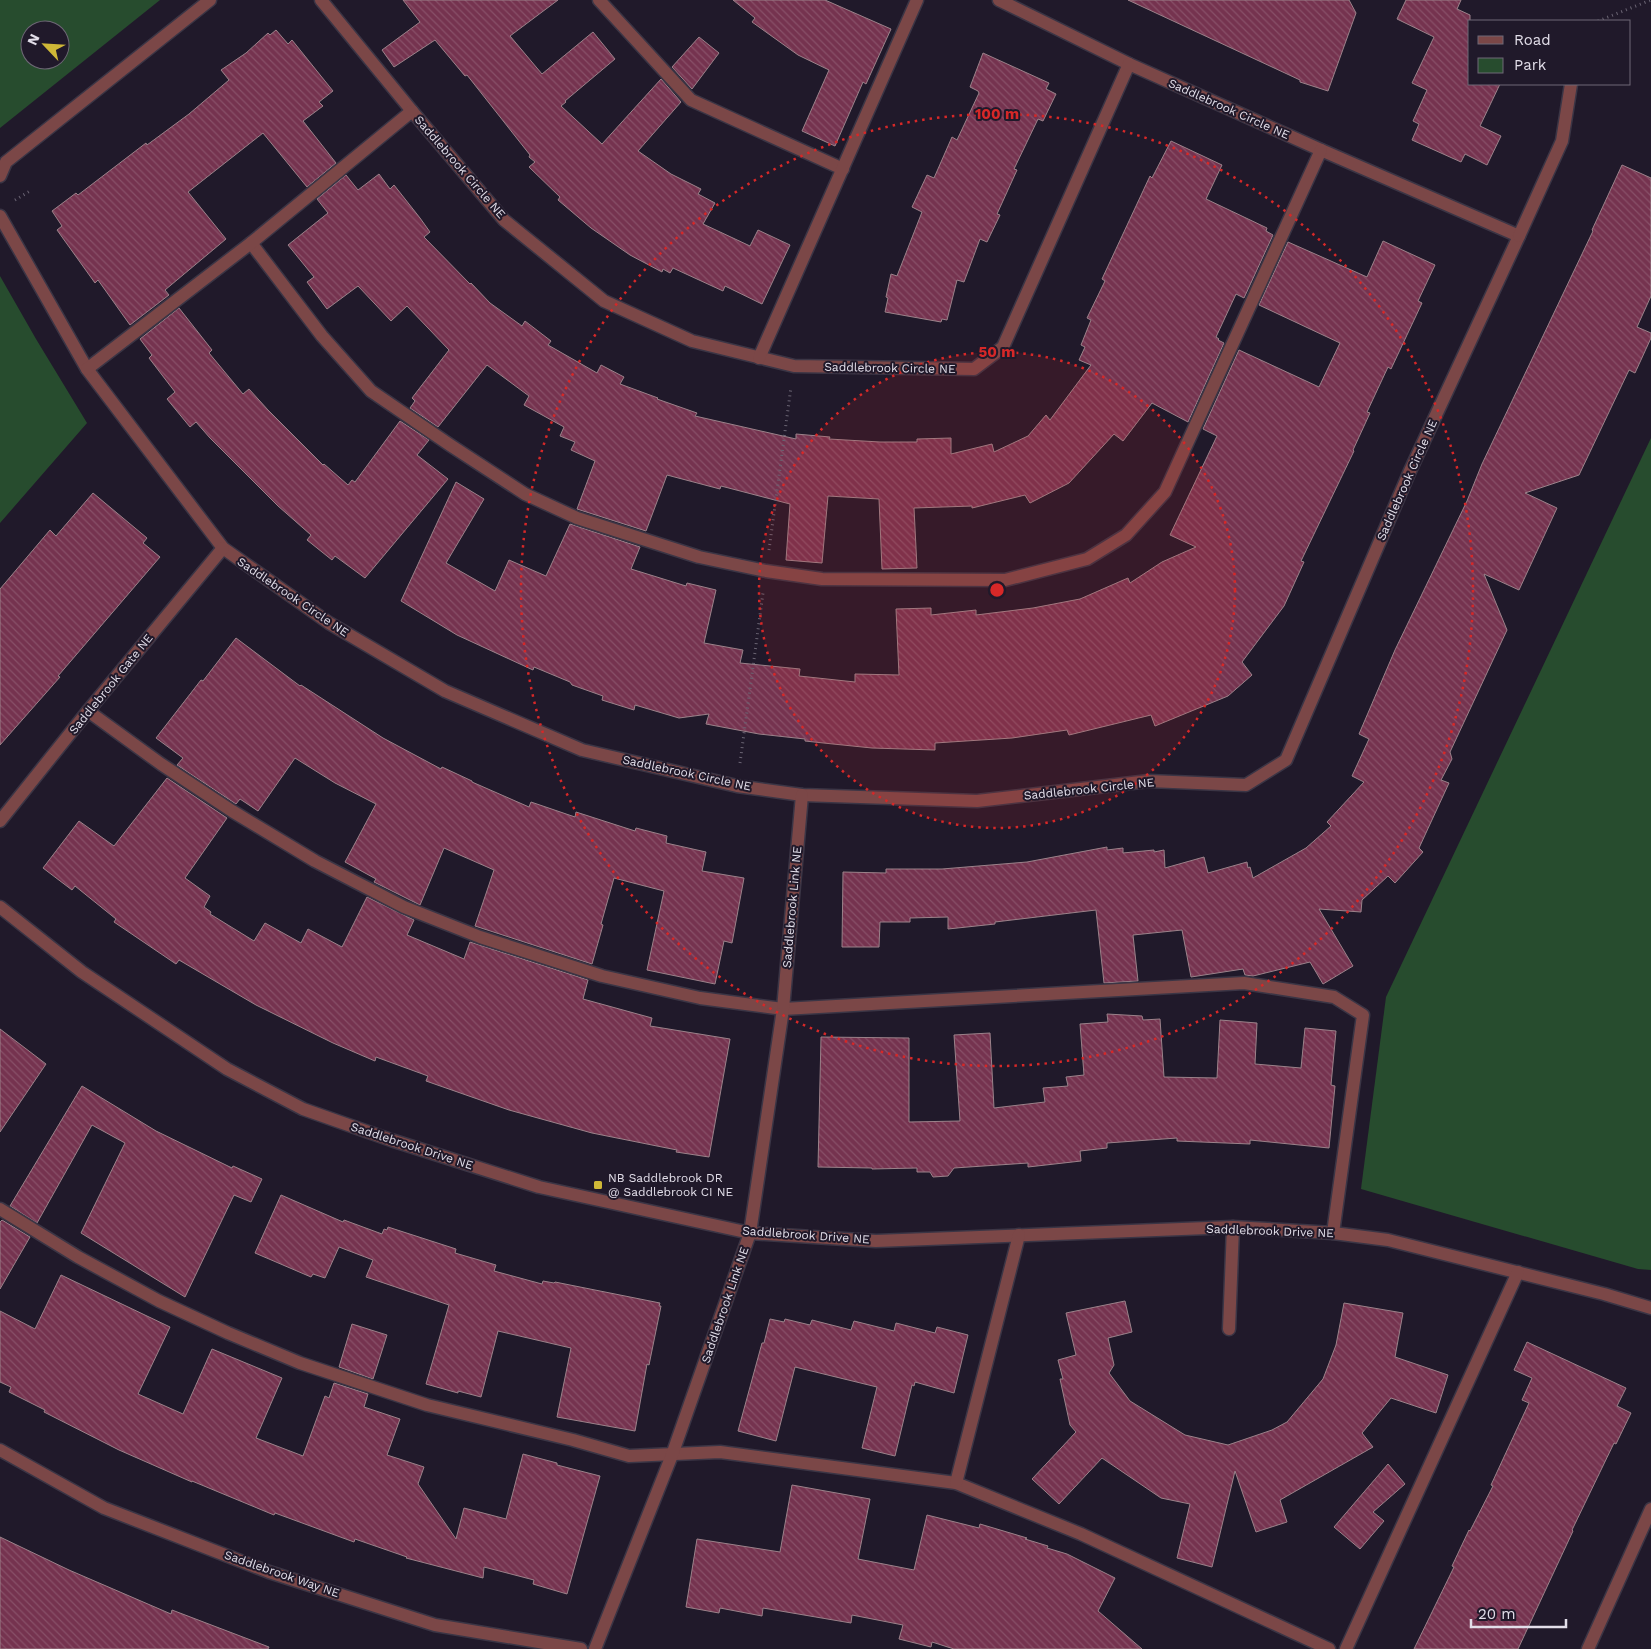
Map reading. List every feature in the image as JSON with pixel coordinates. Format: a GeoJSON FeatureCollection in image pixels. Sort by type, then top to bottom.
{"type":"FeatureCollection","features":[{"type":"Feature","properties":{"kind":"street"},"geometry":{"type":"LineString","coordinates":[[0,176],[6,162],[210,0]]}},
{"type":"Feature","properties":{"kind":"street","name":"Saddlebrook Circle NE"},"geometry":{"type":"LineString","coordinates":[[0,216],[87,369],[223,548],[329,623],[445,691],[582,750],[737,786],[802,795],[977,801],[1149,781],[1246,785],[1286,760],[1410,471],[1519,236],[1129,64],[1003,347],[974,369],[794,366],[692,341],[604,301],[504,220],[321,0]]}},
{"type":"Feature","properties":{"kind":"street"},"geometry":{"type":"LineString","coordinates":[[599,0],[691,100],[842,168]]}},
{"type":"Feature","properties":{"kind":"street"},"geometry":{"type":"LineString","coordinates":[[759,358],[917,0]]}},
{"type":"Feature","properties":{"kind":"street"},"geometry":{"type":"LineString","coordinates":[[999,0],[1129,64]]}},
{"type":"Feature","properties":{"kind":"street"},"geometry":{"type":"LineString","coordinates":[[1519,236],[1562,140],[1572,85]]}},
{"type":"Feature","properties":{"kind":"street"},"geometry":{"type":"LineString","coordinates":[[87,369],[251,243],[412,111]]}},
{"type":"Feature","properties":{"kind":"street"},"geometry":{"type":"LineString","coordinates":[[251,243],[322,336],[371,390],[525,494],[577,518],[699,557],[766,571],[822,579],[1005,580],[1087,559],[1126,536],[1165,492],[1321,150]]}},
{"type":"Feature","properties":{"kind":"street","name":"Saddlebrook Gate NE"},"geometry":{"type":"LineString","coordinates":[[0,821],[88,710],[223,548]]}},
{"type":"Feature","properties":{"kind":"street"},"geometry":{"type":"LineString","coordinates":[[88,710],[162,764],[232,811],[315,861],[404,907],[480,937],[602,976],[700,998],[783,1009],[1244,983],[1334,997],[1363,1015],[1333,1233]]}},
{"type":"Feature","properties":{"kind":"street","name":"Saddlebrook Link NE"},"geometry":{"type":"LineString","coordinates":[[595,1649],[672,1455],[750,1233],[783,1009],[802,795]]}},
{"type":"Feature","properties":{"kind":"street","name":"Saddlebrook Drive NE"},"geometry":{"type":"LineString","coordinates":[[0,907],[82,972],[227,1069],[303,1109],[539,1188],[750,1233],[876,1241],[1233,1227],[1333,1233],[1388,1240],[1604,1294],[1651,1308]]}},
{"type":"Feature","properties":{"kind":"street"},"geometry":{"type":"LineString","coordinates":[[0,1209],[78,1257],[159,1301],[228,1333],[300,1363],[428,1405],[573,1440],[629,1456],[720,1452],[956,1483],[1081,1534],[1329,1649]]}},
{"type":"Feature","properties":{"kind":"street"},"geometry":{"type":"LineString","coordinates":[[1230,1330],[1233,1227]]}},
{"type":"Feature","properties":{"kind":"street"},"geometry":{"type":"LineString","coordinates":[[956,1483],[1019,1235]]}},
{"type":"Feature","properties":{"kind":"street"},"geometry":{"type":"LineString","coordinates":[[1346,1649],[1518,1272]]}},
{"type":"Feature","properties":{"kind":"street","name":"Saddlebrook Way NE"},"geometry":{"type":"LineString","coordinates":[[0,1450],[104,1508],[270,1572],[434,1625],[581,1649]]}},
{"type":"Feature","properties":{"kind":"street"},"geometry":{"type":"LineString","coordinates":[[1588,1649],[1651,1509]]}},
{"type":"Feature","properties":{"kind":"path"},"geometry":{"type":"LineString","coordinates":[[1601,20],[1651,0]]}},
{"type":"Feature","properties":{"kind":"green space"},"geometry":{"type":"Polygon","coordinates":[[[0,0],[160,0],[0,128],[0,0]]]}},
{"type":"Feature","properties":{"kind":"green space"},"geometry":{"type":"Polygon","coordinates":[[[0,276],[87,423],[0,523],[0,276]]]}},
{"type":"Feature","properties":{"kind":"green space"},"geometry":{"type":"Polygon","coordinates":[[[1651,438],[1651,1270],[1638,1269],[1361,1189],[1386,997],[1651,438]]]}},
{"type":"Feature","properties":{"kind":"building"},"geometry":{"type":"Polygon","coordinates":[[[403,0],[558,0],[510,36],[542,74],[593,32],[615,59],[561,106],[602,144],[661,79],[681,102],[638,151],[671,174],[701,189],[698,194],[715,203],[703,224],[750,246],[758,230],[790,245],[762,304],[725,286],[723,291],[673,268],[670,273],[663,269],[662,272],[630,255],[591,228],[558,200],[560,197],[529,167],[535,162],[529,157],[530,155],[467,75],[465,76],[435,40],[394,67],[382,50],[420,22],[403,0]]]}},
{"type":"Feature","properties":{"kind":"building"},"geometry":{"type":"Polygon","coordinates":[[[733,0],[825,0],[891,29],[866,84],[863,82],[835,146],[802,131],[829,70],[798,55],[752,22],[755,18],[733,0]]]}},
{"type":"Feature","properties":{"kind":"building"},"geometry":{"type":"Polygon","coordinates":[[[1128,0],[1349,0],[1356,13],[1328,91],[1300,82],[1300,80],[1128,0]]]}},
{"type":"Feature","properties":{"kind":"building"},"geometry":{"type":"Polygon","coordinates":[[[1406,0],[1461,0],[1457,9],[1470,15],[1470,20],[1468,20],[1468,85],[1500,85],[1480,126],[1501,136],[1487,165],[1465,154],[1461,162],[1412,140],[1419,124],[1413,121],[1427,90],[1412,83],[1434,37],[1397,19],[1406,0]]]}},
{"type":"Feature","properties":{"kind":"building"},"geometry":{"type":"Polygon","coordinates":[[[276,30],[288,44],[292,40],[333,91],[319,102],[323,106],[303,121],[336,163],[307,187],[263,133],[188,192],[226,239],[165,290],[169,295],[130,325],[98,280],[95,283],[57,230],[62,226],[52,211],[76,193],[78,195],[146,143],[147,145],[189,114],[229,80],[221,70],[246,53],[268,33],[270,35],[276,30]]]}},
{"type":"Feature","properties":{"kind":"building"},"geometry":{"type":"Polygon","coordinates":[[[699,37],[719,53],[692,89],[672,67],[699,37]]]}},
{"type":"Feature","properties":{"kind":"building"},"geometry":{"type":"Polygon","coordinates":[[[983,53],[1049,83],[1046,89],[1056,94],[1043,121],[1038,119],[1014,169],[1017,170],[997,214],[1000,215],[987,242],[980,239],[964,282],[957,280],[947,320],[942,319],[941,322],[885,312],[891,274],[897,276],[922,212],[912,207],[927,175],[934,178],[952,137],[957,140],[979,93],[970,87],[983,53]]]}},
{"type":"Feature","properties":{"kind":"building"},"geometry":{"type":"Polygon","coordinates":[[[1171,141],[1222,165],[1206,199],[1267,228],[1266,231],[1273,235],[1244,298],[1236,294],[1216,337],[1224,343],[1188,422],[1152,403],[1123,441],[1114,434],[1069,483],[1030,503],[1025,495],[972,508],[972,506],[914,508],[917,568],[882,569],[879,499],[828,496],[822,563],[786,560],[790,504],[721,486],[720,489],[667,475],[646,531],[577,509],[595,461],[571,450],[575,442],[560,436],[564,427],[524,405],[529,396],[487,365],[438,427],[410,408],[415,401],[412,398],[449,350],[407,306],[391,321],[358,286],[327,309],[307,282],[314,277],[288,245],[328,213],[317,199],[346,175],[358,190],[379,174],[390,189],[394,185],[430,232],[424,237],[490,303],[522,326],[525,321],[551,341],[548,345],[597,373],[601,365],[624,377],[620,384],[697,413],[695,416],[796,439],[796,434],[830,437],[829,439],[880,442],[917,442],[917,439],[951,438],[951,454],[992,444],[994,452],[1028,436],[1046,415],[1050,420],[1091,365],[1079,360],[1085,347],[1081,345],[1091,320],[1087,318],[1105,281],[1102,279],[1150,176],[1152,178],[1171,141]]]}},
{"type":"Feature","properties":{"kind":"building"},"geometry":{"type":"Polygon","coordinates":[[[1622,165],[1651,178],[1651,296],[1637,327],[1651,333],[1651,338],[1635,373],[1629,370],[1579,475],[1525,493],[1557,508],[1519,590],[1484,574],[1507,630],[1450,752],[1452,759],[1441,780],[1449,783],[1419,848],[1423,852],[1395,883],[1388,876],[1362,900],[1361,912],[1319,909],[1353,966],[1323,984],[1310,962],[1253,976],[1245,975],[1243,969],[1191,977],[1182,930],[1133,935],[1138,981],[1104,983],[1096,910],[948,929],[948,917],[910,918],[910,922],[880,922],[879,947],[842,947],[843,872],[886,873],[886,869],[942,869],[1027,862],[1107,847],[1107,850],[1123,848],[1123,853],[1164,850],[1165,868],[1204,857],[1208,873],[1247,862],[1253,878],[1306,848],[1331,826],[1327,822],[1364,782],[1352,776],[1369,739],[1359,734],[1395,650],[1467,501],[1482,464],[1593,231],[1622,165]]]}},
{"type":"Feature","properties":{"kind":"building"},"geometry":{"type":"Polygon","coordinates":[[[1383,241],[1435,265],[1418,301],[1422,303],[1391,369],[1388,367],[1367,412],[1370,413],[1354,451],[1301,561],[1304,562],[1284,606],[1242,662],[1252,675],[1228,696],[1155,726],[1151,715],[1069,735],[1067,730],[1012,738],[935,743],[935,750],[872,748],[759,734],[706,724],[709,714],[679,718],[635,705],[634,710],[602,700],[603,696],[572,685],[570,682],[534,667],[533,670],[457,635],[401,601],[456,482],[484,499],[446,563],[495,591],[509,560],[546,576],[570,524],[640,547],[631,569],[686,586],[687,583],[716,590],[704,643],[743,650],[740,663],[800,669],[799,676],[855,682],[855,674],[899,675],[896,609],[931,608],[931,615],[976,610],[976,615],[1033,608],[1080,599],[1128,578],[1130,583],[1162,562],[1196,547],[1170,535],[1217,436],[1203,429],[1239,350],[1319,387],[1340,343],[1259,305],[1288,242],[1367,277],[1383,241]]]}},
{"type":"Feature","properties":{"kind":"building"},"geometry":{"type":"Polygon","coordinates":[[[179,308],[212,350],[209,353],[243,394],[249,389],[323,465],[348,485],[352,480],[355,482],[400,421],[429,440],[417,455],[448,479],[365,578],[335,556],[332,560],[307,540],[311,535],[278,506],[196,422],[190,427],[167,399],[175,392],[149,358],[152,355],[140,339],[179,308]]]}},
{"type":"Feature","properties":{"kind":"building"},"geometry":{"type":"Polygon","coordinates":[[[93,493],[147,538],[143,543],[160,557],[58,676],[60,677],[0,745],[0,589],[50,530],[56,536],[93,493]]]}},
{"type":"Feature","properties":{"kind":"building"},"geometry":{"type":"Polygon","coordinates":[[[236,638],[300,686],[383,738],[441,769],[442,767],[529,807],[531,802],[575,817],[576,812],[635,831],[636,828],[667,836],[666,843],[706,852],[702,871],[744,878],[732,943],[724,941],[715,984],[647,970],[664,891],[614,878],[592,964],[475,926],[494,870],[444,848],[420,905],[374,882],[376,879],[345,862],[376,804],[335,783],[295,758],[258,811],[240,799],[236,804],[177,765],[183,758],[156,738],[236,638]]]}},
{"type":"Feature","properties":{"kind":"building"},"geometry":{"type":"Polygon","coordinates":[[[167,778],[227,818],[185,878],[210,896],[204,907],[211,912],[210,914],[254,941],[265,923],[301,943],[308,929],[342,947],[367,897],[414,920],[407,935],[464,959],[470,942],[588,980],[583,999],[652,1018],[650,1026],[730,1039],[709,1157],[676,1152],[677,1150],[592,1133],[509,1110],[426,1081],[428,1076],[376,1057],[375,1061],[333,1043],[256,1005],[179,960],[176,964],[114,922],[116,919],[75,886],[72,890],[43,868],[79,821],[114,846],[167,778]]]}},
{"type":"Feature","properties":{"kind":"building"},"geometry":{"type":"Polygon","coordinates":[[[1107,1014],[1142,1016],[1143,1020],[1160,1019],[1164,1077],[1217,1078],[1220,1020],[1257,1023],[1255,1064],[1301,1068],[1305,1028],[1336,1031],[1331,1085],[1335,1086],[1329,1148],[1250,1140],[1250,1144],[1177,1141],[1177,1138],[1107,1143],[1107,1148],[1080,1151],[1081,1161],[1028,1167],[1028,1163],[954,1168],[948,1176],[933,1177],[930,1172],[917,1172],[917,1168],[818,1167],[821,1037],[909,1038],[909,1122],[960,1121],[954,1035],[990,1033],[994,1108],[1045,1102],[1043,1088],[1068,1086],[1066,1077],[1084,1075],[1080,1024],[1108,1022],[1107,1014]]]}},
{"type":"Feature","properties":{"kind":"building"},"geometry":{"type":"Polygon","coordinates":[[[0,1029],[46,1064],[0,1132],[0,1029]]]}},
{"type":"Feature","properties":{"kind":"building"},"geometry":{"type":"Polygon","coordinates":[[[82,1086],[156,1131],[232,1168],[233,1166],[262,1179],[251,1202],[234,1195],[185,1297],[81,1233],[125,1143],[92,1125],[37,1223],[10,1206],[82,1086]]]}},
{"type":"Feature","properties":{"kind":"building"},"geometry":{"type":"Polygon","coordinates":[[[281,1195],[343,1222],[344,1220],[382,1234],[384,1229],[387,1230],[388,1227],[456,1249],[455,1253],[496,1265],[494,1271],[542,1284],[543,1281],[555,1282],[660,1303],[659,1306],[661,1306],[649,1365],[647,1364],[635,1431],[557,1417],[571,1348],[498,1331],[481,1397],[426,1384],[449,1305],[366,1277],[373,1260],[339,1247],[325,1278],[313,1274],[311,1277],[255,1253],[281,1195]]]}},
{"type":"Feature","properties":{"kind":"building"},"geometry":{"type":"Polygon","coordinates":[[[2,1220],[30,1237],[0,1289],[0,1222],[2,1220]]]}},
{"type":"Feature","properties":{"kind":"building"},"geometry":{"type":"Polygon","coordinates":[[[61,1275],[170,1327],[138,1394],[183,1414],[212,1349],[282,1378],[256,1438],[303,1456],[325,1396],[329,1398],[334,1383],[368,1394],[364,1407],[400,1419],[387,1455],[424,1467],[418,1484],[456,1539],[464,1508],[506,1519],[523,1454],[600,1476],[567,1594],[533,1584],[534,1580],[484,1567],[483,1578],[406,1558],[355,1539],[354,1542],[275,1513],[274,1515],[119,1450],[9,1392],[11,1387],[0,1382],[0,1311],[35,1329],[61,1275]]]}},
{"type":"Feature","properties":{"kind":"building"},"geometry":{"type":"Polygon","coordinates":[[[1125,1301],[1132,1332],[1108,1338],[1114,1365],[1109,1373],[1130,1401],[1185,1435],[1228,1445],[1272,1430],[1287,1422],[1323,1379],[1336,1345],[1344,1303],[1403,1313],[1395,1357],[1448,1375],[1436,1413],[1391,1398],[1362,1433],[1373,1447],[1280,1500],[1287,1522],[1256,1532],[1235,1471],[1212,1567],[1177,1558],[1190,1504],[1161,1498],[1102,1458],[1059,1504],[1032,1479],[1076,1432],[1070,1425],[1058,1360],[1076,1355],[1066,1313],[1125,1301]]]}},
{"type":"Feature","properties":{"kind":"building"},"geometry":{"type":"Polygon","coordinates":[[[770,1319],[784,1322],[785,1319],[810,1325],[812,1320],[851,1330],[854,1321],[894,1331],[896,1323],[935,1333],[937,1327],[968,1335],[954,1393],[915,1382],[914,1386],[912,1385],[895,1456],[862,1448],[877,1387],[795,1367],[776,1441],[738,1431],[770,1319]]]}},
{"type":"Feature","properties":{"kind":"building"},"geometry":{"type":"Polygon","coordinates":[[[352,1324],[387,1335],[373,1379],[339,1367],[352,1324]]]}},
{"type":"Feature","properties":{"kind":"building"},"geometry":{"type":"Polygon","coordinates":[[[1527,1342],[1626,1388],[1617,1406],[1631,1413],[1616,1444],[1614,1443],[1572,1530],[1518,1649],[1414,1649],[1454,1567],[1452,1566],[1469,1530],[1493,1486],[1491,1485],[1529,1403],[1522,1400],[1532,1378],[1514,1370],[1527,1342]]]}},
{"type":"Feature","properties":{"kind":"building"},"geometry":{"type":"Polygon","coordinates":[[[1388,1464],[1405,1484],[1373,1512],[1384,1521],[1360,1549],[1334,1527],[1388,1464]]]}},
{"type":"Feature","properties":{"kind":"building"},"geometry":{"type":"Polygon","coordinates":[[[792,1485],[870,1499],[858,1559],[914,1570],[927,1515],[979,1528],[980,1524],[1027,1538],[1025,1539],[1067,1554],[1115,1578],[1098,1611],[1142,1649],[954,1649],[932,1642],[931,1647],[899,1639],[903,1625],[852,1615],[851,1623],[763,1608],[762,1616],[720,1608],[719,1613],[686,1607],[697,1539],[780,1552],[792,1485]]]}},
{"type":"Feature","properties":{"kind":"building"},"geometry":{"type":"Polygon","coordinates":[[[0,1537],[69,1570],[171,1614],[172,1610],[269,1647],[268,1649],[0,1649],[0,1537]]]}},
{"type":"Feature","properties":{"kind":"place","name":"NB Saddlebrook DR @ Saddlebrook CI NE"},"geometry":{"type":"Point","coordinates":[598,1185]}}]}
